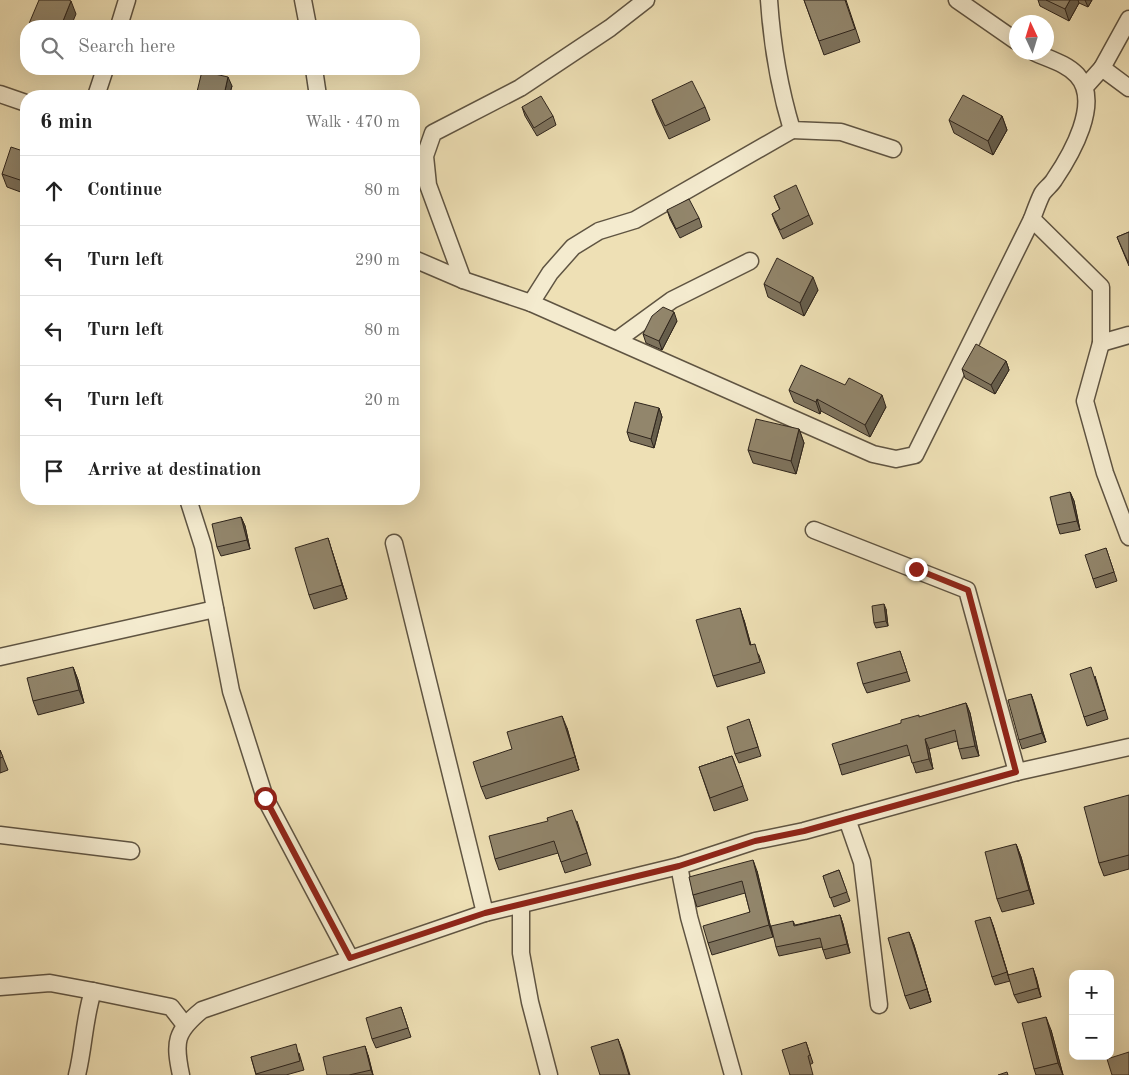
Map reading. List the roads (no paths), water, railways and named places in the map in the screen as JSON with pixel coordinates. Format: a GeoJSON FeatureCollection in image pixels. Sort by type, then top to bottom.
{"type":"FeatureCollection","features":[{"type":"Feature","properties":{"kind":"street"},"geometry":{"type":"LineString","coordinates":[[121,20],[127,0]]}},
{"type":"Feature","properties":{"kind":"street"},"geometry":{"type":"LineString","coordinates":[[304,0],[307,20]]}},
{"type":"Feature","properties":{"kind":"street"},"geometry":{"type":"LineString","coordinates":[[463,280],[428,185],[425,156],[433,133],[520,88],[610,28],[646,0]]}},
{"type":"Feature","properties":{"kind":"street"},"geometry":{"type":"LineString","coordinates":[[769,0],[772,42],[783,101],[792,130]]}},
{"type":"Feature","properties":{"kind":"street"},"geometry":{"type":"LineString","coordinates":[[957,0],[1009,36]]}},
{"type":"Feature","properties":{"kind":"street"},"geometry":{"type":"LineString","coordinates":[[1085,87],[1102,68],[1129,19]]}},
{"type":"Feature","properties":{"kind":"street"},"geometry":{"type":"LineString","coordinates":[[420,262],[463,280],[532,303],[873,454],[896,459],[915,455],[1032,219],[1043,192],[1053,182],[1073,147],[1086,114],[1088,99],[1085,87],[1078,76],[1064,65],[1052,60]]}},
{"type":"Feature","properties":{"kind":"street"},"geometry":{"type":"LineString","coordinates":[[1102,68],[1129,88]]}},
{"type":"Feature","properties":{"kind":"street"},"geometry":{"type":"LineString","coordinates":[[98,90],[103,75]]}},
{"type":"Feature","properties":{"kind":"street"},"geometry":{"type":"LineString","coordinates":[[315,75],[317,90]]}},
{"type":"Feature","properties":{"kind":"street"},"geometry":{"type":"LineString","coordinates":[[0,94],[20,101]]}},
{"type":"Feature","properties":{"kind":"street"},"geometry":{"type":"LineString","coordinates":[[532,303],[550,273],[573,247],[599,231],[635,220],[792,130],[841,132],[893,149]]}},
{"type":"Feature","properties":{"kind":"street"},"geometry":{"type":"LineString","coordinates":[[1032,219],[1102,287],[1101,342],[1085,401],[1104,473],[1129,538]]}},
{"type":"Feature","properties":{"kind":"street"},"geometry":{"type":"LineString","coordinates":[[617,340],[672,300],[750,261]]}},
{"type":"Feature","properties":{"kind":"street"},"geometry":{"type":"LineString","coordinates":[[1101,342],[1129,335]]}},
{"type":"Feature","properties":{"kind":"street"},"geometry":{"type":"LineString","coordinates":[[190,505],[203,546],[231,692],[265,798],[350,958]]}},
{"type":"Feature","properties":{"kind":"street"},"geometry":{"type":"LineString","coordinates":[[814,530],[968,590],[1016,772]]}},
{"type":"Feature","properties":{"kind":"street"},"geometry":{"type":"LineString","coordinates":[[394,543],[485,913]]}},
{"type":"Feature","properties":{"kind":"street"},"geometry":{"type":"LineString","coordinates":[[0,657],[215,608]]}},
{"type":"Feature","properties":{"kind":"street"},"geometry":{"type":"LineString","coordinates":[[181,1075],[176,1049],[185,1025],[202,1010],[350,958],[485,913],[600,883],[679,866],[746,843],[847,819],[1016,772],[1129,747]]}},
{"type":"Feature","properties":{"kind":"street"},"geometry":{"type":"LineString","coordinates":[[847,819],[862,862],[879,1005]]}},
{"type":"Feature","properties":{"kind":"street"},"geometry":{"type":"LineString","coordinates":[[0,835],[130,851]]}},
{"type":"Feature","properties":{"kind":"street"},"geometry":{"type":"LineString","coordinates":[[679,866],[689,917],[733,1075]]}},
{"type":"Feature","properties":{"kind":"street"},"geometry":{"type":"LineString","coordinates":[[521,905],[521,953],[530,1002],[549,1075]]}},
{"type":"Feature","properties":{"kind":"street"},"geometry":{"type":"LineString","coordinates":[[0,987],[50,983],[171,1007],[185,1025]]}},
{"type":"Feature","properties":{"kind":"street"},"geometry":{"type":"LineString","coordinates":[[77,1075],[84,1046],[86,1014],[93,991]]}}]}
